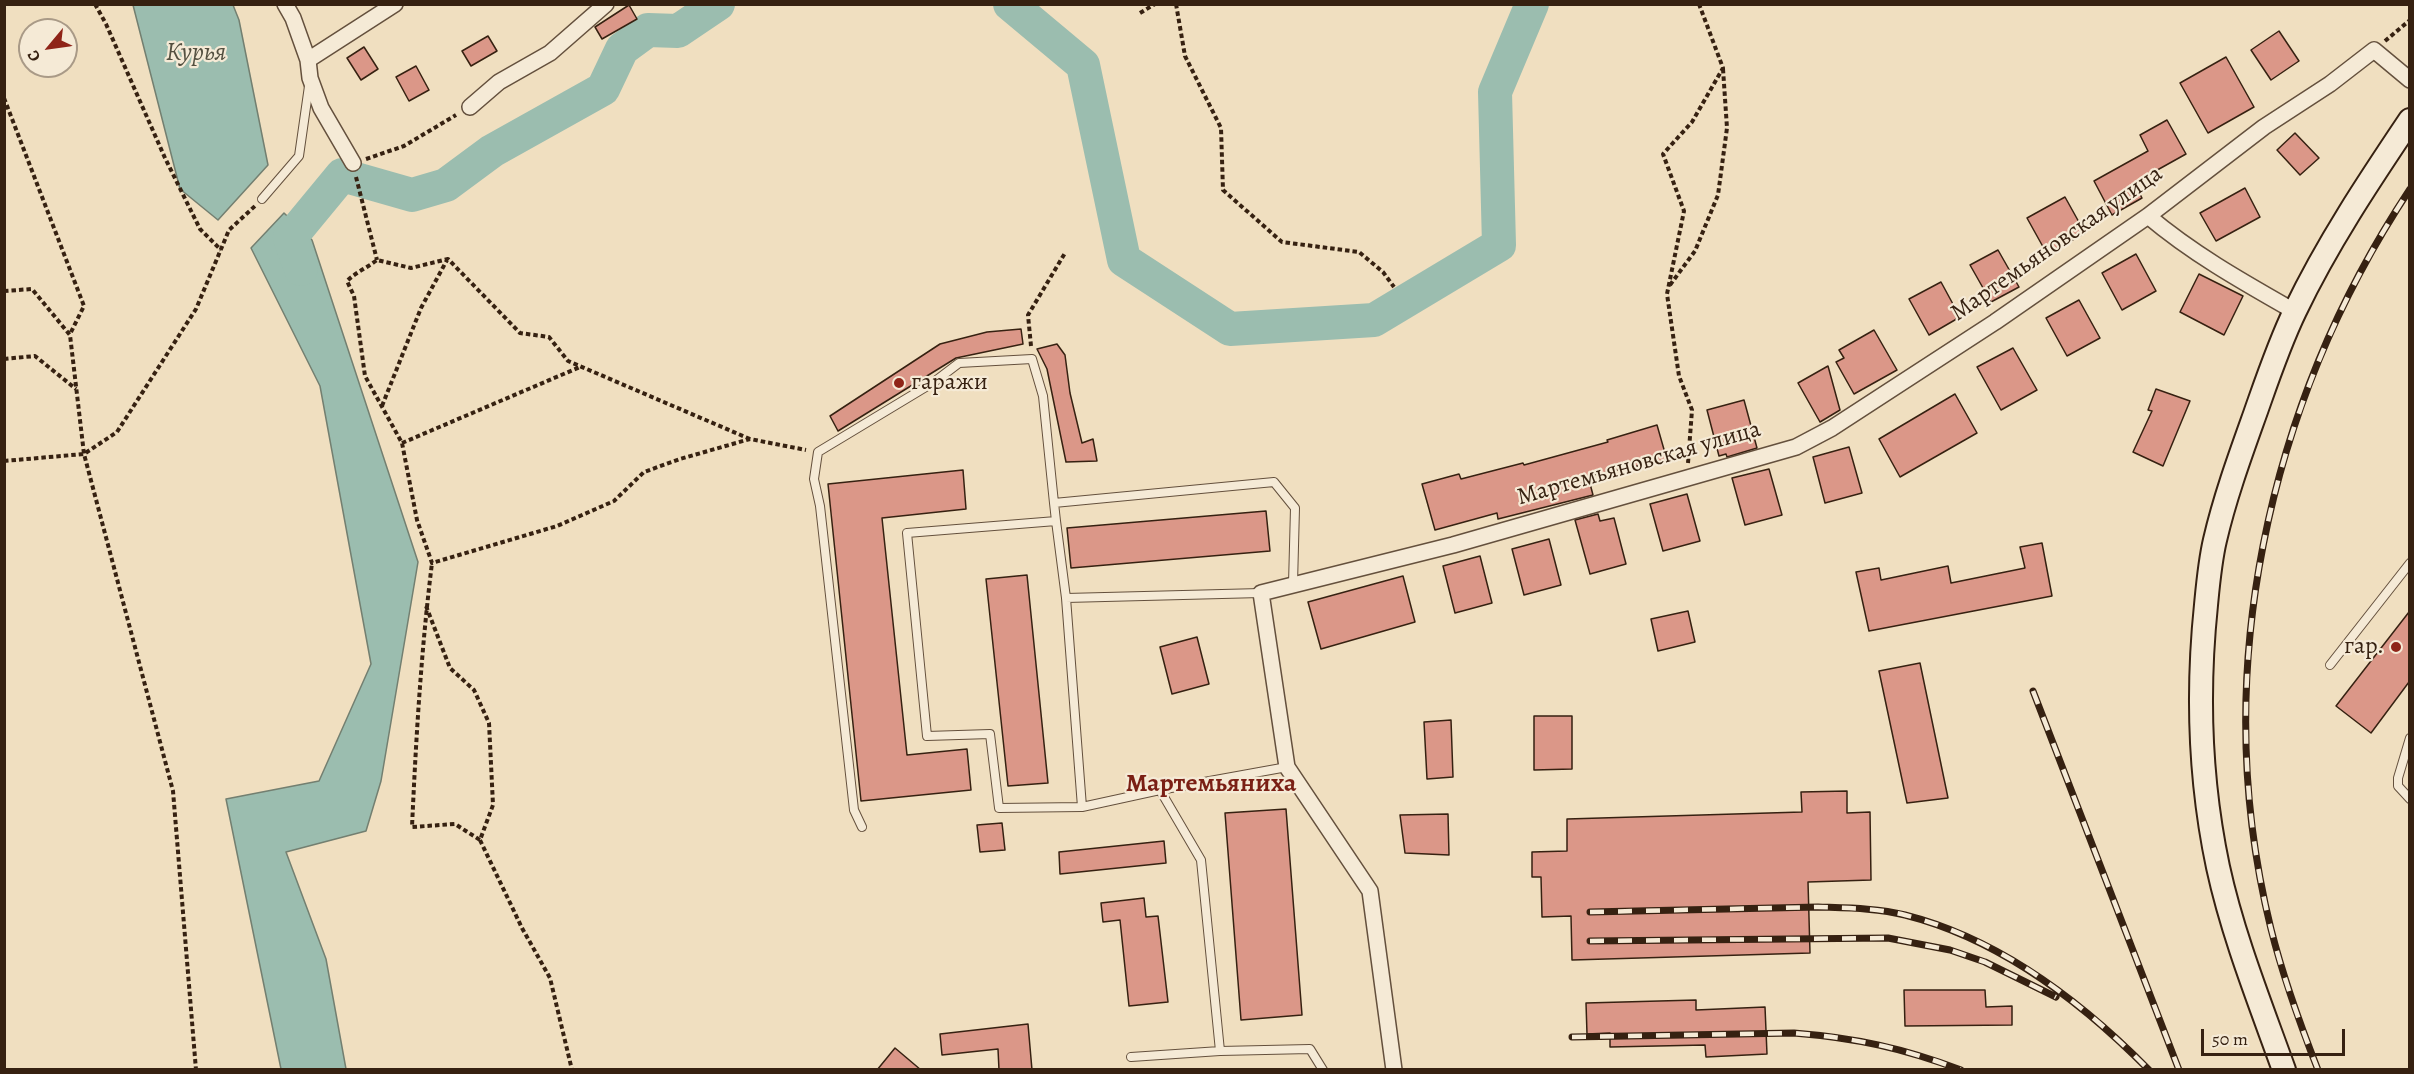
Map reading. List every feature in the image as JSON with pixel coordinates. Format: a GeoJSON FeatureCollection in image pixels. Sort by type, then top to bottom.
{"type":"FeatureCollection","features":[{"type":"Feature","properties":{"kind":"main road"},"geometry":{"type":"LineString","coordinates":[[2284,1070],[2250,976],[2218,868],[2209,816],[2203,758],[2202,641],[2215,542],[2245,441],[2294,311],[2361,196],[2409,120]]}},
{"type":"Feature","properties":{"kind":"street"},"geometry":{"type":"LineString","coordinates":[[285,4],[293,18],[308,60],[310,78],[321,108],[353,166]]}},
{"type":"Feature","properties":{"kind":"street"},"geometry":{"type":"LineString","coordinates":[[308,60],[395,4]]}},
{"type":"Feature","properties":{"kind":"street"},"geometry":{"type":"LineString","coordinates":[[470,107],[499,81],[550,53],[606,4]]}},
{"type":"Feature","properties":{"kind":"street"},"geometry":{"type":"LineString","coordinates":[[2374,50],[2409,80]]}},
{"type":"Feature","properties":{"kind":"street","name":"Мартемьяновская улица"},"geometry":{"type":"LineString","coordinates":[[1261,592],[1454,545],[1796,447],[1832,428],[1995,322],[2148,216],[2264,127],[2330,84],[2374,50]]}},
{"type":"Feature","properties":{"kind":"street"},"geometry":{"type":"LineString","coordinates":[[2148,216],[2211,264],[2294,311]]}},
{"type":"Feature","properties":{"kind":"street"},"geometry":{"type":"LineString","coordinates":[[1261,592],[1287,767],[1370,891],[1394,1070]]}},
{"type":"Feature","properties":{"kind":"lane"},"geometry":{"type":"LineString","coordinates":[[262,199],[299,156],[310,78]]}},
{"type":"Feature","properties":{"kind":"lane"},"geometry":{"type":"LineString","coordinates":[[862,827],[854,810],[820,506],[814,479],[818,452],[934,382],[959,363],[1032,359],[1043,396],[1066,598],[1082,807]]}},
{"type":"Feature","properties":{"kind":"lane"},"geometry":{"type":"LineString","coordinates":[[1054,503],[1275,482],[1295,508],[1293,584]]}},
{"type":"Feature","properties":{"kind":"lane"},"geometry":{"type":"LineString","coordinates":[[1056,521],[907,532],[927,736],[990,734],[999,808],[1082,807],[1287,767]]}},
{"type":"Feature","properties":{"kind":"lane"},"geometry":{"type":"LineString","coordinates":[[2330,665],[2409,563]]}},
{"type":"Feature","properties":{"kind":"lane"},"geometry":{"type":"LineString","coordinates":[[1066,598],[1261,592]]}},
{"type":"Feature","properties":{"kind":"lane"},"geometry":{"type":"LineString","coordinates":[[2409,738],[2398,786],[2409,799]]}},
{"type":"Feature","properties":{"kind":"lane"},"geometry":{"type":"LineString","coordinates":[[1160,790],[1201,860],[1220,1051]]}},
{"type":"Feature","properties":{"kind":"lane"},"geometry":{"type":"LineString","coordinates":[[1131,1057],[1220,1051],[1310,1049],[1323,1070]]}},
{"type":"Feature","properties":{"kind":"path"},"geometry":{"type":"LineString","coordinates":[[95,4],[200,229],[221,250]]}},
{"type":"Feature","properties":{"kind":"path"},"geometry":{"type":"LineString","coordinates":[[1140,13],[1155,4]]}},
{"type":"Feature","properties":{"kind":"path"},"geometry":{"type":"LineString","coordinates":[[1176,4],[1185,56],[1221,128],[1223,190],[1282,242],[1359,252],[1383,272],[1394,287]]}},
{"type":"Feature","properties":{"kind":"path"},"geometry":{"type":"LineString","coordinates":[[1668,288],[1695,251],[1718,195],[1727,128],[1723,68],[1699,4]]}},
{"type":"Feature","properties":{"kind":"path"},"geometry":{"type":"LineString","coordinates":[[2374,50],[2409,20]]}},
{"type":"Feature","properties":{"kind":"path"},"geometry":{"type":"LineString","coordinates":[[1686,478],[1692,410],[1679,376],[1667,294],[1684,211],[1663,154],[1692,122],[1723,68]]}},
{"type":"Feature","properties":{"kind":"path"},"geometry":{"type":"LineString","coordinates":[[4,98],[84,306],[70,335],[84,454],[173,791],[196,1070]]}},
{"type":"Feature","properties":{"kind":"path"},"geometry":{"type":"LineString","coordinates":[[377,260],[353,166],[404,146],[470,107]]}},
{"type":"Feature","properties":{"kind":"path"},"geometry":{"type":"LineString","coordinates":[[4,461],[84,454],[117,432],[196,309],[229,230],[262,199]]}},
{"type":"Feature","properties":{"kind":"path"},"geometry":{"type":"LineString","coordinates":[[1032,359],[1028,315],[1065,253]]}},
{"type":"Feature","properties":{"kind":"path"},"geometry":{"type":"LineString","coordinates":[[377,260],[411,268],[448,259]]}},
{"type":"Feature","properties":{"kind":"path"},"geometry":{"type":"LineString","coordinates":[[448,259],[520,333],[549,337],[568,361],[750,439],[818,452]]}},
{"type":"Feature","properties":{"kind":"path"},"geometry":{"type":"LineString","coordinates":[[382,407],[421,309],[448,259]]}},
{"type":"Feature","properties":{"kind":"path"},"geometry":{"type":"LineString","coordinates":[[377,260],[367,268],[355,273],[347,281],[354,296],[365,376],[402,443],[417,520],[432,563],[418,700],[412,827],[455,824],[480,840],[522,928],[550,978],[572,1070]]}},
{"type":"Feature","properties":{"kind":"path"},"geometry":{"type":"LineString","coordinates":[[4,291],[32,289],[70,335]]}},
{"type":"Feature","properties":{"kind":"path"},"geometry":{"type":"LineString","coordinates":[[4,359],[35,356],[76,390]]}},
{"type":"Feature","properties":{"kind":"path"},"geometry":{"type":"LineString","coordinates":[[402,443],[580,366]]}},
{"type":"Feature","properties":{"kind":"path"},"geometry":{"type":"LineString","coordinates":[[432,563],[557,526],[614,501],[644,472],[750,439]]}},
{"type":"Feature","properties":{"kind":"path"},"geometry":{"type":"LineString","coordinates":[[426,606],[450,668],[474,690],[489,723],[493,805],[480,840]]}},
{"type":"Feature","properties":{"kind":"water","name":"Курья"},"geometry":{"type":"Polygon","coordinates":[[[133,5],[233,5],[239,20],[268,165],[218,220],[180,189],[133,5]]]}},
{"type":"Feature","properties":{"kind":"water"},"geometry":{"type":"Polygon","coordinates":[[[284,213],[312,240],[418,562],[381,781],[366,831],[286,852],[326,959],[346,1069],[281,1069],[226,799],[319,781],[371,664],[320,386],[251,248],[284,213]]]}},
{"type":"Feature","properties":{"kind":"building"},"geometry":{"type":"Polygon","coordinates":[[[629,5],[637,19],[602,39],[595,27],[629,5]]]}},
{"type":"Feature","properties":{"kind":"building"},"geometry":{"type":"Polygon","coordinates":[[[2279,31],[2299,61],[2271,80],[2251,50],[2279,31]]]}},
{"type":"Feature","properties":{"kind":"building"},"geometry":{"type":"Polygon","coordinates":[[[488,36],[497,51],[471,66],[462,51],[488,36]]]}},
{"type":"Feature","properties":{"kind":"building"},"geometry":{"type":"Polygon","coordinates":[[[364,47],[378,69],[361,80],[347,58],[364,47]]]}},
{"type":"Feature","properties":{"kind":"building"},"geometry":{"type":"Polygon","coordinates":[[[2226,57],[2254,107],[2208,133],[2180,83],[2226,57]]]}},
{"type":"Feature","properties":{"kind":"building"},"geometry":{"type":"Polygon","coordinates":[[[416,66],[429,90],[409,101],[396,77],[416,66]]]}},
{"type":"Feature","properties":{"kind":"building"},"geometry":{"type":"Polygon","coordinates":[[[2167,120],[2186,154],[2134,183],[2142,198],[2112,215],[2094,181],[2148,151],[2140,135],[2167,120]]]}},
{"type":"Feature","properties":{"kind":"building"},"geometry":{"type":"Polygon","coordinates":[[[2295,133],[2319,158],[2300,175],[2277,150],[2295,133]]]}},
{"type":"Feature","properties":{"kind":"building"},"geometry":{"type":"Polygon","coordinates":[[[2245,188],[2260,217],[2216,241],[2200,213],[2245,188]]]}},
{"type":"Feature","properties":{"kind":"building"},"geometry":{"type":"Polygon","coordinates":[[[2065,197],[2085,233],[2047,254],[2027,218],[2065,197]]]}},
{"type":"Feature","properties":{"kind":"building"},"geometry":{"type":"Polygon","coordinates":[[[1998,250],[2019,287],[1991,302],[1970,265],[1998,250]]]}},
{"type":"Feature","properties":{"kind":"building"},"geometry":{"type":"Polygon","coordinates":[[[2136,254],[2156,291],[2122,310],[2102,273],[2136,254]]]}},
{"type":"Feature","properties":{"kind":"building"},"geometry":{"type":"Polygon","coordinates":[[[2199,274],[2243,296],[2224,335],[2180,312],[2199,274]]]}},
{"type":"Feature","properties":{"kind":"building"},"geometry":{"type":"Polygon","coordinates":[[[1941,282],[1960,317],[1929,335],[1909,299],[1941,282]]]}},
{"type":"Feature","properties":{"kind":"building"},"geometry":{"type":"Polygon","coordinates":[[[2079,300],[2100,338],[2067,356],[2046,318],[2079,300]]]}},
{"type":"Feature","properties":{"kind":"building","name":"гаражи"},"geometry":{"type":"Polygon","coordinates":[[[1021,329],[1023,344],[956,358],[838,431],[830,416],[940,344],[987,332],[1021,329]]]}},
{"type":"Feature","properties":{"kind":"building"},"geometry":{"type":"Polygon","coordinates":[[[1874,330],[1897,370],[1854,394],[1836,362],[1844,358],[1839,350],[1874,330]]]}},
{"type":"Feature","properties":{"kind":"building","name":"гаражи"},"geometry":{"type":"Polygon","coordinates":[[[1057,344],[1065,355],[1070,393],[1082,443],[1093,439],[1097,461],[1066,462],[1047,369],[1037,349],[1057,344]]]}},
{"type":"Feature","properties":{"kind":"building"},"geometry":{"type":"Polygon","coordinates":[[[2013,348],[2037,390],[2001,410],[1977,367],[2013,348]]]}},
{"type":"Feature","properties":{"kind":"building"},"geometry":{"type":"Polygon","coordinates":[[[1828,366],[1840,410],[1820,422],[1798,383],[1828,366]]]}},
{"type":"Feature","properties":{"kind":"building"},"geometry":{"type":"Polygon","coordinates":[[[2156,389],[2190,401],[2163,466],[2133,452],[2152,411],[2148,410],[2156,389]]]}},
{"type":"Feature","properties":{"kind":"building"},"geometry":{"type":"Polygon","coordinates":[[[1955,394],[1977,433],[1900,477],[1879,439],[1955,394]]]}},
{"type":"Feature","properties":{"kind":"building"},"geometry":{"type":"Polygon","coordinates":[[[1744,400],[1757,448],[1727,457],[1726,454],[1719,456],[1707,410],[1744,400]]]}},
{"type":"Feature","properties":{"kind":"building"},"geometry":{"type":"Polygon","coordinates":[[[1657,425],[1667,460],[1588,476],[1593,495],[1498,519],[1497,513],[1435,530],[1422,484],[1459,474],[1461,479],[1523,463],[1524,465],[1608,442],[1607,440],[1657,425]]]}},
{"type":"Feature","properties":{"kind":"building"},"geometry":{"type":"Polygon","coordinates":[[[1849,447],[1862,493],[1825,503],[1813,457],[1849,447]]]}},
{"type":"Feature","properties":{"kind":"building"},"geometry":{"type":"Polygon","coordinates":[[[1769,469],[1782,515],[1745,525],[1732,478],[1769,469]]]}},
{"type":"Feature","properties":{"kind":"building"},"geometry":{"type":"Polygon","coordinates":[[[963,470],[966,509],[882,518],[907,755],[967,749],[971,790],[861,801],[828,484],[963,470]]]}},
{"type":"Feature","properties":{"kind":"building"},"geometry":{"type":"Polygon","coordinates":[[[1687,494],[1700,541],[1663,551],[1650,504],[1687,494]]]}},
{"type":"Feature","properties":{"kind":"building"},"geometry":{"type":"Polygon","coordinates":[[[1266,511],[1270,551],[1071,568],[1067,528],[1266,511]]]}},
{"type":"Feature","properties":{"kind":"building"},"geometry":{"type":"Polygon","coordinates":[[[1598,514],[1600,521],[1614,518],[1626,564],[1590,574],[1575,520],[1598,514]]]}},
{"type":"Feature","properties":{"kind":"building"},"geometry":{"type":"Polygon","coordinates":[[[1549,539],[1561,585],[1524,595],[1512,549],[1549,539]]]}},
{"type":"Feature","properties":{"kind":"building"},"geometry":{"type":"Polygon","coordinates":[[[2042,543],[2052,596],[1869,631],[1856,572],[1879,568],[1881,580],[1948,566],[1951,583],[2025,568],[2020,547],[2042,543]]]}},
{"type":"Feature","properties":{"kind":"building"},"geometry":{"type":"Polygon","coordinates":[[[1480,556],[1492,603],[1455,613],[1443,566],[1480,556]]]}},
{"type":"Feature","properties":{"kind":"building"},"geometry":{"type":"Polygon","coordinates":[[[1027,575],[1048,783],[1008,786],[986,579],[1027,575]]]}},
{"type":"Feature","properties":{"kind":"building"},"geometry":{"type":"Polygon","coordinates":[[[1403,576],[1415,622],[1321,649],[1308,602],[1403,576]]]}},
{"type":"Feature","properties":{"kind":"building"},"geometry":{"type":"Polygon","coordinates":[[[1688,611],[1695,642],[1658,651],[1651,619],[1688,611]]]}},
{"type":"Feature","properties":{"kind":"building","name":"гар."},"geometry":{"type":"Polygon","coordinates":[[[2409,612],[2409,682],[2371,733],[2336,706],[2409,612]]]}},
{"type":"Feature","properties":{"kind":"building"},"geometry":{"type":"Polygon","coordinates":[[[1197,637],[1209,684],[1172,694],[1160,647],[1197,637]]]}},
{"type":"Feature","properties":{"kind":"building"},"geometry":{"type":"Polygon","coordinates":[[[1920,663],[1948,798],[1907,803],[1879,671],[1920,663]]]}},
{"type":"Feature","properties":{"kind":"building"},"geometry":{"type":"Polygon","coordinates":[[[1534,716],[1572,716],[1572,769],[1534,770],[1534,716]]]}},
{"type":"Feature","properties":{"kind":"building"},"geometry":{"type":"Polygon","coordinates":[[[1451,720],[1453,777],[1427,779],[1424,722],[1451,720]]]}},
{"type":"Feature","properties":{"kind":"building"},"geometry":{"type":"Polygon","coordinates":[[[1847,791],[1847,813],[1870,812],[1871,880],[1808,882],[1810,953],[1572,960],[1571,916],[1542,917],[1541,877],[1532,877],[1532,852],[1567,851],[1567,819],[1802,812],[1801,792],[1847,791]]]}},
{"type":"Feature","properties":{"kind":"building"},"geometry":{"type":"Polygon","coordinates":[[[1286,809],[1302,1015],[1241,1020],[1225,813],[1286,809]]]}},
{"type":"Feature","properties":{"kind":"building"},"geometry":{"type":"Polygon","coordinates":[[[1448,814],[1449,855],[1405,853],[1400,815],[1448,814]]]}},
{"type":"Feature","properties":{"kind":"building"},"geometry":{"type":"Polygon","coordinates":[[[1002,823],[1005,850],[980,852],[977,825],[1002,823]]]}},
{"type":"Feature","properties":{"kind":"building"},"geometry":{"type":"Polygon","coordinates":[[[1164,841],[1166,863],[1060,874],[1059,852],[1164,841]]]}},
{"type":"Feature","properties":{"kind":"building"},"geometry":{"type":"Polygon","coordinates":[[[1144,898],[1146,917],[1158,916],[1168,1002],[1129,1006],[1120,920],[1103,922],[1101,903],[1144,898]]]}},
{"type":"Feature","properties":{"kind":"building"},"geometry":{"type":"Polygon","coordinates":[[[1904,990],[1985,990],[1986,1007],[2012,1006],[2012,1025],[1905,1026],[1904,990]]]}},
{"type":"Feature","properties":{"kind":"building"},"geometry":{"type":"Polygon","coordinates":[[[1696,1000],[1696,1010],[1765,1007],[1767,1054],[1706,1057],[1705,1045],[1610,1047],[1610,1033],[1587,1034],[1586,1003],[1696,1000]]]}},
{"type":"Feature","properties":{"kind":"building"},"geometry":{"type":"Polygon","coordinates":[[[1028,1024],[1032,1070],[999,1070],[998,1049],[942,1055],[940,1034],[1028,1024]]]}},
{"type":"Feature","properties":{"kind":"building"},"geometry":{"type":"Polygon","coordinates":[[[895,1048],[921,1070],[877,1070],[895,1048]]]}},
{"type":"Feature","properties":{"kind":"waterway"},"geometry":{"type":"LineString","coordinates":[[301,269],[290,238],[342,175],[412,195],[446,185],[492,151],[603,89],[622,49],[648,30],[678,31],[718,4]]}},
{"type":"Feature","properties":{"kind":"waterway"},"geometry":{"type":"LineString","coordinates":[[1010,4],[1083,65],[1124,260],[1230,329],[1374,320],[1499,245],[1495,92],[1532,4]]}},
{"type":"Feature","properties":{"kind":"railway"},"geometry":{"type":"LineString","coordinates":[[2318,1070],[2292,1000],[2271,929],[2253,833],[2246,737],[2250,640],[2263,545],[2287,451],[2319,360],[2360,272],[2410,189]]}},
{"type":"Feature","properties":{"kind":"railway"},"geometry":{"type":"LineString","coordinates":[[2033,691],[2179,1070]]}},
{"type":"Feature","properties":{"kind":"railway"},"geometry":{"type":"LineString","coordinates":[[1590,912],[1818,907],[1873,910],[1905,915],[1940,926],[2006,956],[2067,997],[2096,1020],[2149,1070]]}},
{"type":"Feature","properties":{"kind":"railway"},"geometry":{"type":"LineString","coordinates":[[1590,941],[1888,938],[1950,950],[1985,962],[2056,997]]}},
{"type":"Feature","properties":{"kind":"railway"},"geometry":{"type":"LineString","coordinates":[[1572,1037],[1794,1033],[1879,1045],[1961,1070]]}},
{"type":"Feature","properties":{"kind":"place","name":"гаражи"},"geometry":{"type":"Point","coordinates":[899,383]}},
{"type":"Feature","properties":{"kind":"place","name":"гар."},"geometry":{"type":"Point","coordinates":[2396,647]}},
{"type":"Feature","properties":{"kind":"district","name":"Мартемьяниха"},"geometry":{"type":"Point","coordinates":[1211,785]}}]}
